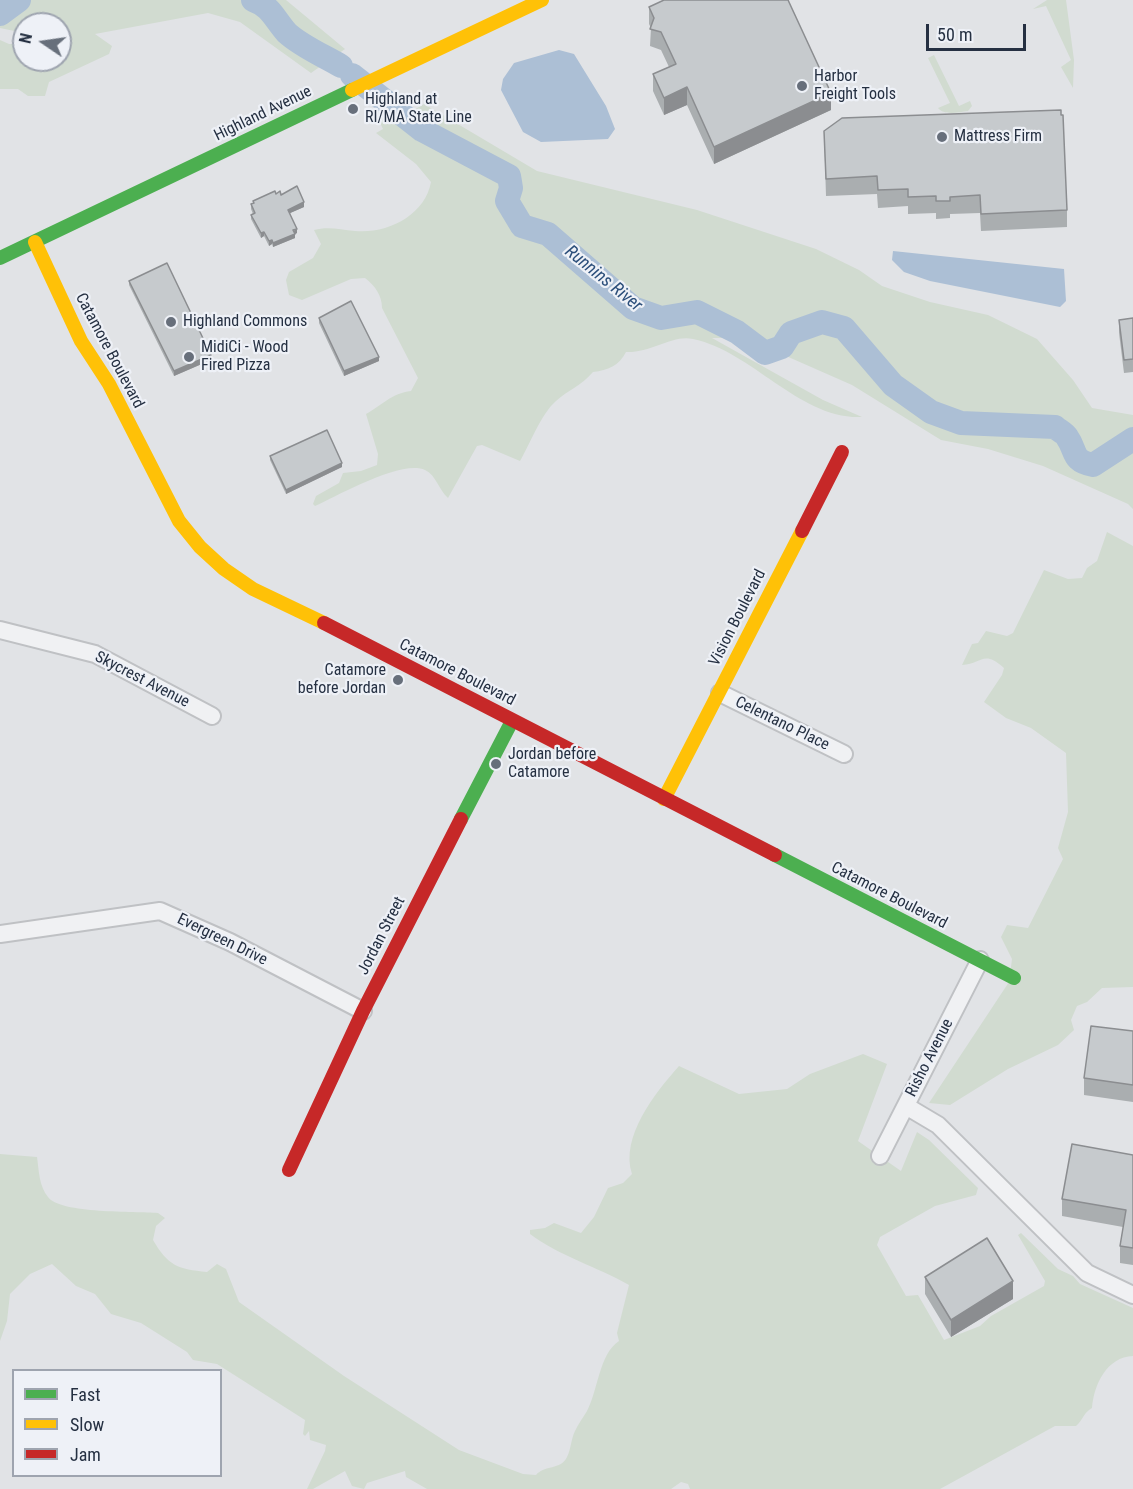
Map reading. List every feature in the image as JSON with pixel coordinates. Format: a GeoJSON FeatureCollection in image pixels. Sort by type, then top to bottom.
{"type":"FeatureCollection","features":[{"type":"Feature","properties":{"kind":"street","name":"Highland Avenue"},"geometry":{"type":"LineString","coordinates":[[0,258],[542,0]]}},
{"type":"Feature","properties":{"kind":"street","name":"Catamore Boulevard"},"geometry":{"type":"LineString","coordinates":[[35,242],[81,340],[109,384],[179,521],[200,547],[224,569],[252,589],[1014,978]]}},
{"type":"Feature","properties":{"kind":"street","name":"Vision Boulevard"},"geometry":{"type":"LineString","coordinates":[[664,799],[842,452]]}},
{"type":"Feature","properties":{"kind":"street","name":"Skycrest Avenue"},"geometry":{"type":"LineString","coordinates":[[0,630],[95,654],[212,716]]}},
{"type":"Feature","properties":{"kind":"street","name":"Celentano Place"},"geometry":{"type":"LineString","coordinates":[[720,693],[844,754]]}},
{"type":"Feature","properties":{"kind":"street","name":"Jordan Street"},"geometry":{"type":"LineString","coordinates":[[290,1170],[363,1011],[512,720]]}},
{"type":"Feature","properties":{"kind":"street","name":"Evergreen Drive"},"geometry":{"type":"LineString","coordinates":[[0,934],[160,911],[230,942],[363,1011]]}},
{"type":"Feature","properties":{"kind":"street","name":"Risho Avenue"},"geometry":{"type":"LineString","coordinates":[[880,1156],[980,960]]}},
{"type":"Feature","properties":{"kind":"street"},"geometry":{"type":"LineString","coordinates":[[906,1106],[938,1125],[1087,1273],[1133,1295]]}},
{"type":"Feature","properties":{"kind":"street"},"geometry":{"type":"LineString","coordinates":[[1095,1277],[1133,1283]]}},
{"type":"Feature","properties":{"kind":"shaded area"},"geometry":{"type":"Polygon","coordinates":[[[0,0],[286,0],[345,49],[311,73],[240,22],[208,13],[95,34],[112,46],[109,54],[72,71],[72,12],[12,12],[12,30],[0,28],[0,0]]]}},
{"type":"Feature","properties":{"kind":"shaded area"},"geometry":{"type":"Polygon","coordinates":[[[1047,0],[1066,0],[1074,60],[1073,88],[1061,67],[1071,60],[1046,6],[1033,9],[1047,0]]]}},
{"type":"Feature","properties":{"kind":"shaded area"},"geometry":{"type":"Polygon","coordinates":[[[0,40],[12,44],[12,72],[70,72],[49,82],[45,96],[28,96],[18,89],[0,89],[0,40]]]}},
{"type":"Feature","properties":{"kind":"shaded area"},"geometry":{"type":"Polygon","coordinates":[[[934,55],[959,106],[970,101],[972,106],[968,111],[948,113],[938,108],[950,103],[928,58],[934,55]]]}},
{"type":"Feature","properties":{"kind":"shaded area"},"geometry":{"type":"Polygon","coordinates":[[[424,104],[537,171],[697,210],[816,249],[859,270],[882,286],[930,302],[988,315],[1037,339],[1073,380],[1092,408],[1133,415],[1133,509],[1128,504],[1043,466],[988,449],[941,440],[852,385],[777,352],[735,338],[712,338],[823,400],[862,417],[839,415],[818,408],[715,346],[693,339],[678,339],[644,350],[626,352],[620,361],[612,366],[593,372],[551,407],[520,461],[482,445],[477,446],[448,498],[429,472],[415,468],[370,480],[315,506],[313,504],[316,496],[339,483],[343,473],[361,471],[377,465],[378,454],[366,414],[392,397],[411,391],[418,378],[382,308],[379,295],[365,278],[351,279],[302,300],[289,295],[286,280],[289,272],[313,258],[321,244],[314,230],[330,228],[367,231],[380,229],[403,220],[421,204],[431,182],[416,164],[376,133],[383,129],[374,110],[396,121],[424,104]]]}},
{"type":"Feature","properties":{"kind":"shaded area"},"geometry":{"type":"Polygon","coordinates":[[[1107,532],[1133,546],[1133,987],[1102,988],[1087,1002],[1077,1006],[1071,1020],[1074,1030],[1058,1045],[1008,1069],[950,1105],[929,1103],[1009,982],[1012,959],[1001,937],[1007,925],[1028,928],[1063,859],[1058,848],[1068,812],[1066,753],[1031,728],[1006,718],[984,702],[1002,675],[1004,668],[997,662],[987,658],[962,665],[972,644],[978,643],[986,631],[1007,636],[1013,633],[1044,570],[1068,579],[1082,578],[1087,568],[1097,561],[1107,532]]]}},
{"type":"Feature","properties":{"kind":"shaded area"},"geometry":{"type":"Polygon","coordinates":[[[863,1054],[887,1064],[858,1141],[901,1171],[917,1132],[929,1140],[978,1188],[976,1195],[935,1206],[880,1237],[877,1245],[906,1296],[918,1295],[944,1340],[980,1326],[991,1316],[1044,1286],[1045,1281],[1018,1235],[1021,1233],[1058,1269],[1073,1276],[1080,1284],[1133,1308],[1133,1356],[1116,1361],[1104,1373],[1099,1381],[1092,1408],[1076,1426],[1055,1426],[940,1489],[690,1489],[688,1484],[681,1482],[671,1489],[427,1489],[406,1477],[405,1471],[367,1483],[364,1489],[352,1486],[345,1471],[313,1489],[307,1489],[326,1445],[310,1440],[309,1431],[305,1436],[303,1434],[305,1420],[217,1364],[193,1360],[187,1352],[141,1323],[111,1314],[95,1294],[76,1286],[52,1264],[30,1274],[10,1294],[7,1321],[0,1341],[0,1154],[37,1157],[43,1188],[48,1197],[55,1202],[99,1211],[158,1213],[165,1218],[156,1226],[153,1240],[169,1261],[197,1271],[207,1272],[217,1264],[226,1269],[239,1302],[344,1376],[459,1450],[523,1474],[536,1475],[561,1464],[567,1457],[575,1431],[591,1403],[607,1355],[619,1341],[617,1333],[629,1285],[553,1249],[530,1234],[530,1230],[545,1228],[554,1223],[581,1233],[594,1217],[608,1188],[623,1183],[632,1174],[631,1145],[635,1131],[650,1102],[679,1066],[739,1094],[787,1089],[810,1074],[863,1054]]]}},
{"type":"Feature","properties":{"kind":"water"},"geometry":{"type":"Polygon","coordinates":[[[559,50],[574,54],[606,106],[615,129],[608,139],[541,142],[523,132],[501,90],[503,79],[514,63],[559,50]]]}},
{"type":"Feature","properties":{"kind":"water"},"geometry":{"type":"Polygon","coordinates":[[[893,251],[1064,269],[1066,301],[1060,307],[930,281],[904,272],[892,260],[893,251]]]}},
{"type":"Feature","properties":{"kind":"building"},"geometry":{"type":"Polygon","coordinates":[[[664,0],[788,0],[831,93],[714,147],[687,87],[664,98],[653,74],[676,64],[661,32],[650,29],[654,18],[649,7],[664,0]]]}},
{"type":"Feature","properties":{"kind":"building"},"geometry":{"type":"Polygon","coordinates":[[[1061,110],[1067,210],[981,214],[980,195],[950,197],[950,201],[936,201],[936,196],[908,197],[908,189],[878,190],[877,176],[826,179],[824,131],[842,118],[1061,110]]]}},
{"type":"Feature","properties":{"kind":"building"},"geometry":{"type":"Polygon","coordinates":[[[297,186],[304,202],[288,210],[297,229],[293,230],[295,234],[273,243],[272,240],[269,241],[264,232],[261,233],[251,215],[255,213],[251,204],[275,191],[276,194],[280,191],[281,195],[297,186]]]}},
{"type":"Feature","properties":{"kind":"building","name":"Highland Commons"},"geometry":{"type":"Polygon","coordinates":[[[167,263],[211,355],[174,371],[129,281],[167,263]]]}},
{"type":"Feature","properties":{"kind":"building","name":"Highland Commons"},"geometry":{"type":"Polygon","coordinates":[[[351,301],[379,357],[344,371],[319,318],[351,301]]]}},
{"type":"Feature","properties":{"kind":"building"},"geometry":{"type":"Polygon","coordinates":[[[1133,318],[1133,359],[1124,360],[1119,320],[1133,318]]]}},
{"type":"Feature","properties":{"kind":"building"},"geometry":{"type":"Polygon","coordinates":[[[327,430],[342,463],[286,490],[270,456],[327,430]]]}},
{"type":"Feature","properties":{"kind":"building"},"geometry":{"type":"Polygon","coordinates":[[[1091,1026],[1133,1031],[1133,1085],[1084,1078],[1091,1026]]]}},
{"type":"Feature","properties":{"kind":"building"},"geometry":{"type":"Polygon","coordinates":[[[1072,1144],[1133,1155],[1133,1248],[1120,1246],[1126,1210],[1062,1199],[1072,1144]]]}},
{"type":"Feature","properties":{"kind":"building"},"geometry":{"type":"Polygon","coordinates":[[[987,1238],[1013,1281],[951,1320],[925,1277],[987,1238]]]}},
{"type":"Feature","properties":{"kind":"waterway","name":"Runnins River"},"geometry":{"type":"LineString","coordinates":[[0,14],[19,0]]}},
{"type":"Feature","properties":{"kind":"waterway","name":"Runnins River"},"geometry":{"type":"LineString","coordinates":[[253,0],[269,10],[293,38],[341,66]]}},
{"type":"Feature","properties":{"kind":"waterway","name":"Runnins River"},"geometry":{"type":"LineString","coordinates":[[352,75],[422,130],[509,176],[511,188],[507,201],[522,226],[548,234],[633,308],[661,318],[697,312],[737,332],[765,353],[782,347],[791,333],[822,322],[844,328],[893,385],[931,412],[961,423],[1055,427],[1066,436],[1078,458],[1093,465],[1133,439]]}},
{"type":"Feature","properties":{"kind":"traffic: fast"},"geometry":{"type":"LineString","coordinates":[[0,258],[352,90]]}},
{"type":"Feature","properties":{"kind":"traffic: fast"},"geometry":{"type":"LineString","coordinates":[[461,819],[512,721]]}},
{"type":"Feature","properties":{"kind":"traffic: fast"},"geometry":{"type":"LineString","coordinates":[[775,855],[1014,978]]}},
{"type":"Feature","properties":{"kind":"traffic: slow"},"geometry":{"type":"LineString","coordinates":[[352,90],[542,0]]}},
{"type":"Feature","properties":{"kind":"traffic: slow"},"geometry":{"type":"LineString","coordinates":[[35,242],[81,341],[109,384],[179,521],[200,547],[224,569],[253,589],[324,623]]}},
{"type":"Feature","properties":{"kind":"traffic: slow"},"geometry":{"type":"LineString","coordinates":[[664,799],[802,531]]}},
{"type":"Feature","properties":{"kind":"traffic: jam"},"geometry":{"type":"LineString","coordinates":[[802,531],[842,452]]}},
{"type":"Feature","properties":{"kind":"traffic: jam"},"geometry":{"type":"LineString","coordinates":[[324,623],[775,855]]}},
{"type":"Feature","properties":{"kind":"traffic: jam"},"geometry":{"type":"LineString","coordinates":[[289,1170],[363,1011],[461,819]]}},
{"type":"Feature","properties":{"kind":"place","name":"Harbor Freight Tools"},"geometry":{"type":"Point","coordinates":[802,86]}},
{"type":"Feature","properties":{"kind":"place","name":"Highland at RI/MA State Line"},"geometry":{"type":"Point","coordinates":[353,109]}},
{"type":"Feature","properties":{"kind":"place","name":"Mattress Firm"},"geometry":{"type":"Point","coordinates":[942,137]}},
{"type":"Feature","properties":{"kind":"place","name":"Highland Commons"},"geometry":{"type":"Point","coordinates":[171,322]}},
{"type":"Feature","properties":{"kind":"place","name":"MidiCi - Wood Fired Pizza"},"geometry":{"type":"Point","coordinates":[189,357]}},
{"type":"Feature","properties":{"kind":"place","name":"Catamore before Jordan"},"geometry":{"type":"Point","coordinates":[398,680]}},
{"type":"Feature","properties":{"kind":"place","name":"Jordan before Catamore"},"geometry":{"type":"Point","coordinates":[496,764]}}]}
